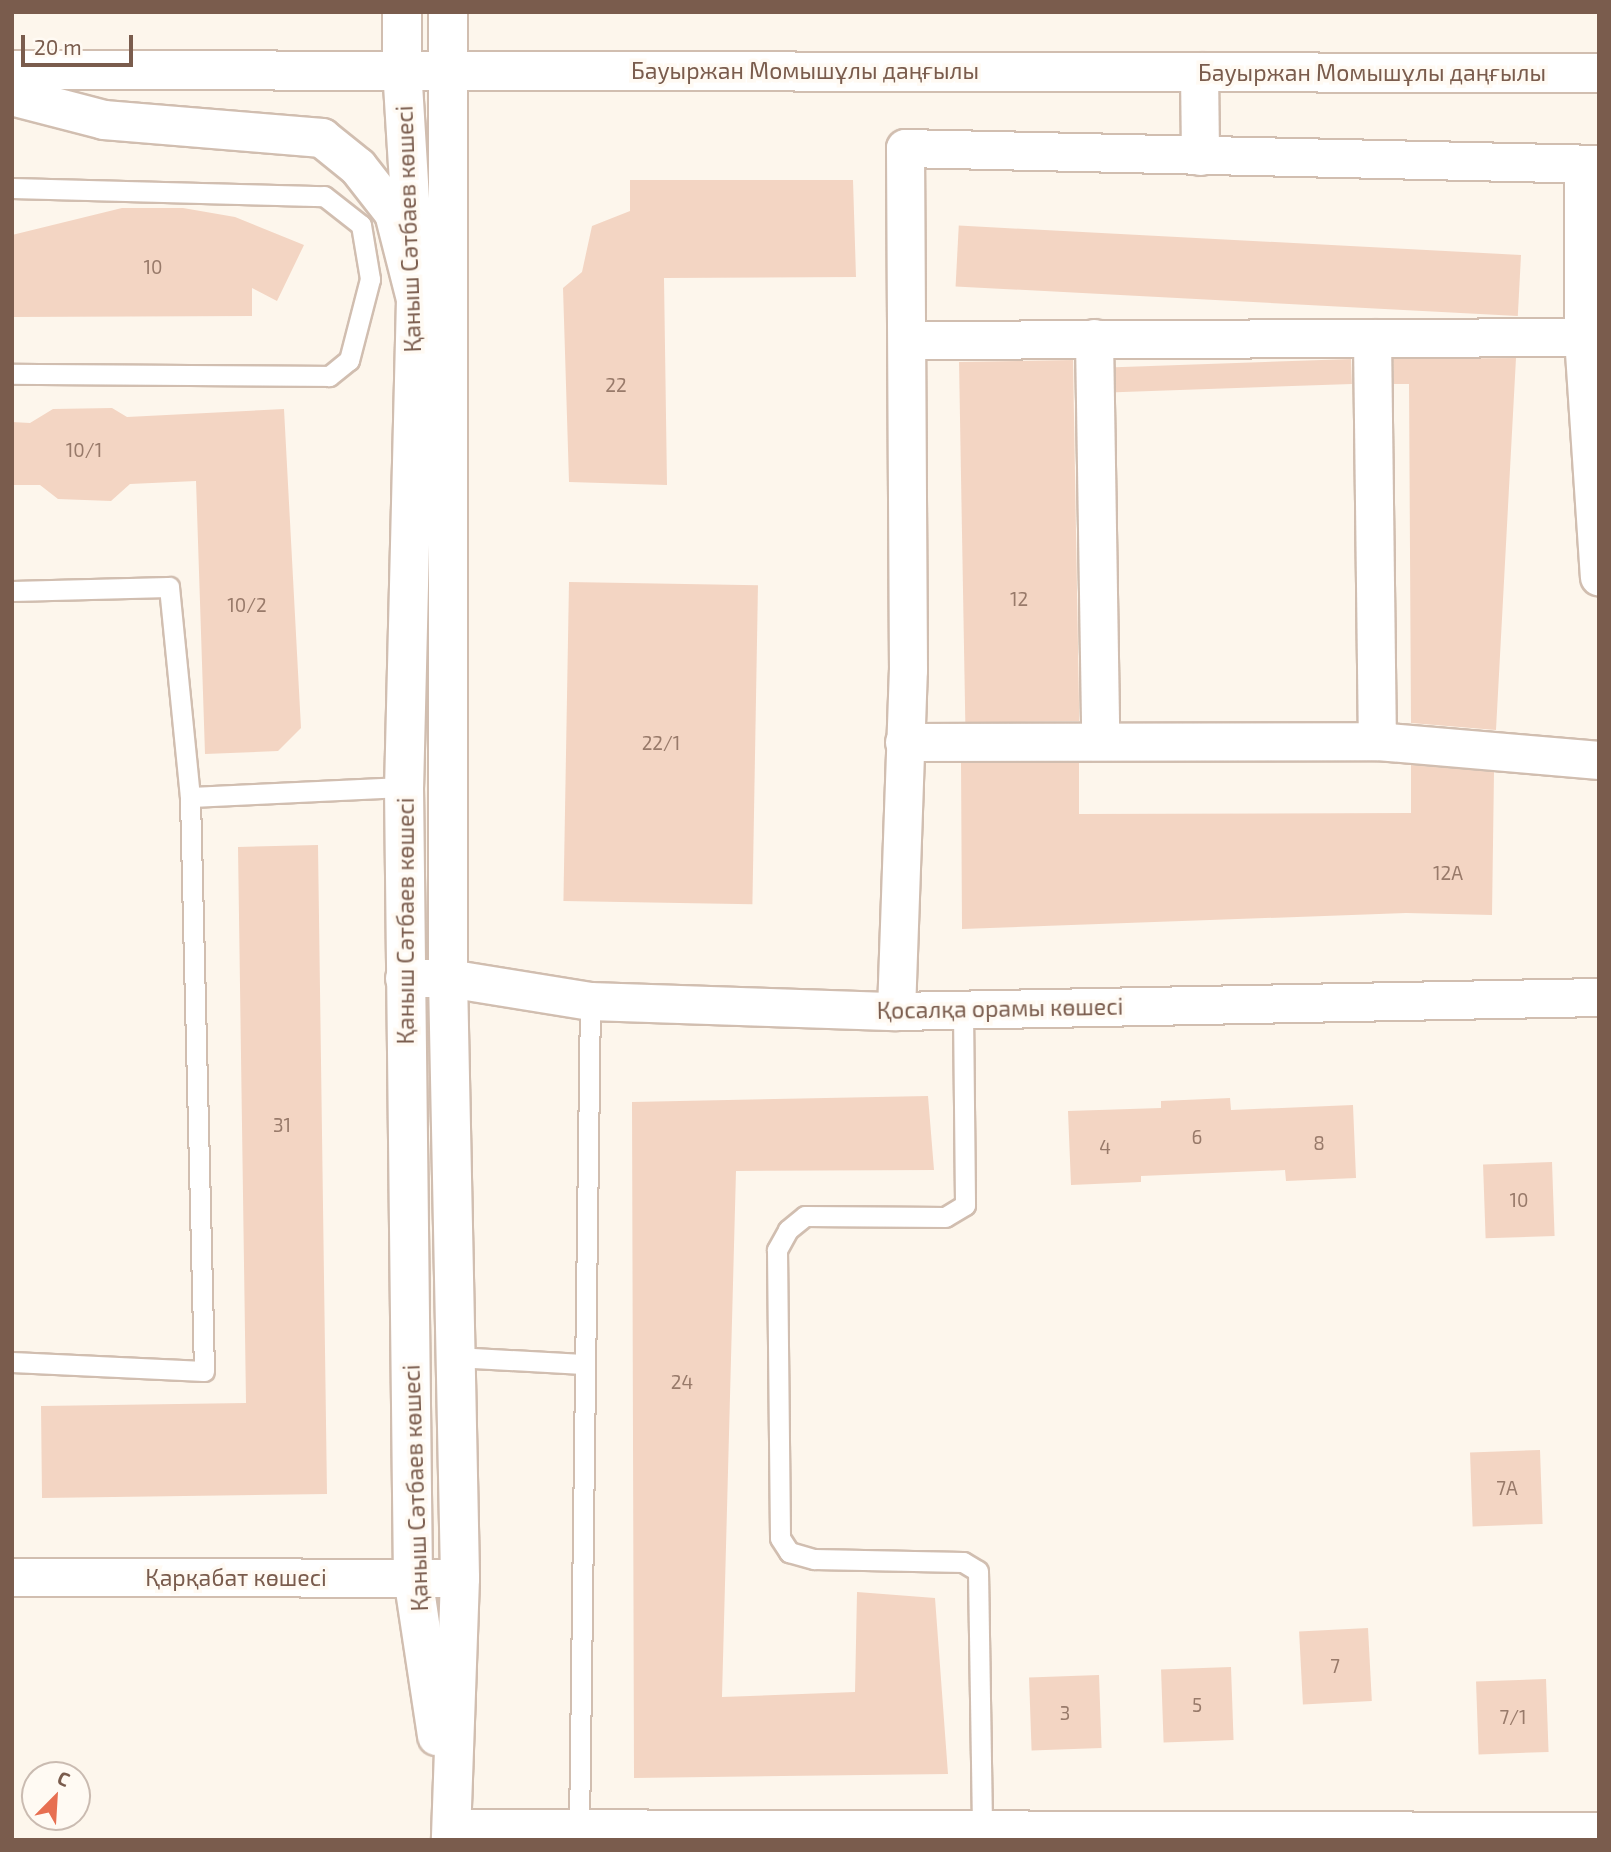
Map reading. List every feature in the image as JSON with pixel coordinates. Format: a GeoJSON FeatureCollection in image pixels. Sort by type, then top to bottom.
{"type":"FeatureCollection","features":[{"type":"Feature","properties":{"kind":"street","name":"Қаныш Сәтбаев көшесі"},"geometry":{"type":"LineString","coordinates":[[402,12],[402,68],[416,299],[404,787],[404,978],[413,1577],[451,1834]]}},
{"type":"Feature","properties":{"kind":"street","name":"Қаныш Сәтбаев көшесі"},"geometry":{"type":"LineString","coordinates":[[448,12],[448,978],[460,1578],[451,1834]]}},
{"type":"Feature","properties":{"kind":"street","name":"Бауыржан Момышұлы даңғылы"},"geometry":{"type":"LineString","coordinates":[[12,70],[448,68],[1599,73]]}},
{"type":"Feature","properties":{"kind":"street"},"geometry":{"type":"LineString","coordinates":[[1199,71],[1199,156]]}},
{"type":"Feature","properties":{"kind":"street"},"geometry":{"type":"LineString","coordinates":[[12,96],[104,120],[322,138],[358,167],[394,213],[416,299]]}},
{"type":"Feature","properties":{"kind":"street"},"geometry":{"type":"LineString","coordinates":[[895,1011],[904,742],[907,340],[905,148],[1591,165],[1583,337],[1599,576]]}},
{"type":"Feature","properties":{"kind":"street"},"geometry":{"type":"LineString","coordinates":[[907,340],[1583,337]]}},
{"type":"Feature","properties":{"kind":"street"},"geometry":{"type":"LineString","coordinates":[[1094,338],[1100,741]]}},
{"type":"Feature","properties":{"kind":"street"},"geometry":{"type":"LineString","coordinates":[[1372,338],[1377,741]]}},
{"type":"Feature","properties":{"kind":"street"},"geometry":{"type":"LineString","coordinates":[[904,742],[1377,741],[1599,760]]}},
{"type":"Feature","properties":{"kind":"street","name":"Қосалқа орамы көшесі"},"geometry":{"type":"LineString","coordinates":[[404,978],[448,978],[590,1001],[895,1011],[1599,997]]}},
{"type":"Feature","properties":{"kind":"street","name":"Қарқабат көшесі"},"geometry":{"type":"LineString","coordinates":[[12,1577],[460,1578]]}},
{"type":"Feature","properties":{"kind":"street"},"geometry":{"type":"LineString","coordinates":[[451,1834],[579,1829],[982,1829],[1096,1835],[1599,1831]]}},
{"type":"Feature","properties":{"kind":"lane"},"geometry":{"type":"LineString","coordinates":[[12,188],[324,196],[361,225],[370,279],[349,360],[329,376],[12,374]]}},
{"type":"Feature","properties":{"kind":"lane"},"geometry":{"type":"LineString","coordinates":[[12,591],[169,587],[190,797],[204,1371],[12,1362]]}},
{"type":"Feature","properties":{"kind":"lane"},"geometry":{"type":"LineString","coordinates":[[190,797],[404,787]]}},
{"type":"Feature","properties":{"kind":"lane"},"geometry":{"type":"LineString","coordinates":[[579,1829],[583,1364],[590,1001]]}},
{"type":"Feature","properties":{"kind":"lane"},"geometry":{"type":"LineString","coordinates":[[963,1010],[964,1205],[945,1217],[805,1216],[788,1230],[777,1250],[780,1538],[789,1552],[814,1559],[963,1562],[978,1571],[982,1829]]}},
{"type":"Feature","properties":{"kind":"lane"},"geometry":{"type":"LineString","coordinates":[[455,1357],[583,1364]]}},
{"type":"Feature","properties":{"kind":"building"},"geometry":{"type":"Polygon","coordinates":[[[630,180],[853,180],[856,277],[664,278],[667,485],[569,482],[563,288],[582,272],[592,226],[630,211],[630,180]]]}},
{"type":"Feature","properties":{"kind":"building"},"geometry":{"type":"Polygon","coordinates":[[[122,208],[183,208],[235,217],[304,245],[277,301],[252,288],[252,316],[12,317],[12,235],[122,208]]]}},
{"type":"Feature","properties":{"kind":"building"},"geometry":{"type":"Polygon","coordinates":[[[959,226],[1521,255],[1518,316],[956,286],[959,226]]]}},
{"type":"Feature","properties":{"kind":"building"},"geometry":{"type":"Polygon","coordinates":[[[1516,358],[1496,730],[1411,723],[1409,384],[1394,384],[1393,359],[1516,358]]]}},
{"type":"Feature","properties":{"kind":"building"},"geometry":{"type":"Polygon","coordinates":[[[1351,359],[1352,384],[1116,392],[1115,367],[1351,359]]]}},
{"type":"Feature","properties":{"kind":"building"},"geometry":{"type":"Polygon","coordinates":[[[1073,360],[1079,721],[965,723],[959,362],[1073,360]]]}},
{"type":"Feature","properties":{"kind":"building"},"geometry":{"type":"Polygon","coordinates":[[[112,408],[127,417],[284,409],[301,728],[278,751],[205,754],[196,481],[130,484],[111,501],[58,499],[40,485],[12,485],[12,422],[30,423],[53,409],[112,408]]]}},
{"type":"Feature","properties":{"kind":"building"},"geometry":{"type":"Polygon","coordinates":[[[569,582],[758,585],[752,904],[563,901],[569,582]]]}},
{"type":"Feature","properties":{"kind":"building"},"geometry":{"type":"Polygon","coordinates":[[[961,763],[1079,763],[1079,814],[1411,813],[1411,765],[1494,772],[1492,915],[1406,913],[962,929],[961,763]]]}},
{"type":"Feature","properties":{"kind":"building"},"geometry":{"type":"Polygon","coordinates":[[[318,845],[327,1494],[42,1498],[41,1406],[246,1403],[238,847],[318,845]]]}},
{"type":"Feature","properties":{"kind":"building"},"geometry":{"type":"Polygon","coordinates":[[[928,1096],[934,1170],[736,1171],[722,1697],[855,1692],[857,1592],[935,1598],[948,1774],[634,1778],[632,1102],[928,1096]]]}},
{"type":"Feature","properties":{"kind":"building"},"geometry":{"type":"Polygon","coordinates":[[[1230,1098],[1231,1110],[1353,1105],[1356,1178],[1286,1181],[1285,1170],[1141,1176],[1141,1182],[1071,1185],[1068,1111],[1161,1108],[1161,1101],[1230,1098]]]}},
{"type":"Feature","properties":{"kind":"building"},"geometry":{"type":"Polygon","coordinates":[[[1552,1162],[1555,1236],[1486,1238],[1483,1164],[1552,1162]]]}},
{"type":"Feature","properties":{"kind":"building"},"geometry":{"type":"Polygon","coordinates":[[[1540,1450],[1543,1524],[1473,1526],[1470,1452],[1540,1450]]]}},
{"type":"Feature","properties":{"kind":"building"},"geometry":{"type":"Polygon","coordinates":[[[1368,1628],[1372,1701],[1303,1705],[1299,1632],[1368,1628]]]}},
{"type":"Feature","properties":{"kind":"building"},"geometry":{"type":"Polygon","coordinates":[[[1231,1667],[1234,1740],[1164,1742],[1161,1669],[1231,1667]]]}},
{"type":"Feature","properties":{"kind":"building"},"geometry":{"type":"Polygon","coordinates":[[[1099,1675],[1102,1748],[1032,1750],[1029,1677],[1099,1675]]]}},
{"type":"Feature","properties":{"kind":"building"},"geometry":{"type":"Polygon","coordinates":[[[1546,1679],[1549,1752],[1479,1754],[1476,1681],[1546,1679]]]}}]}
